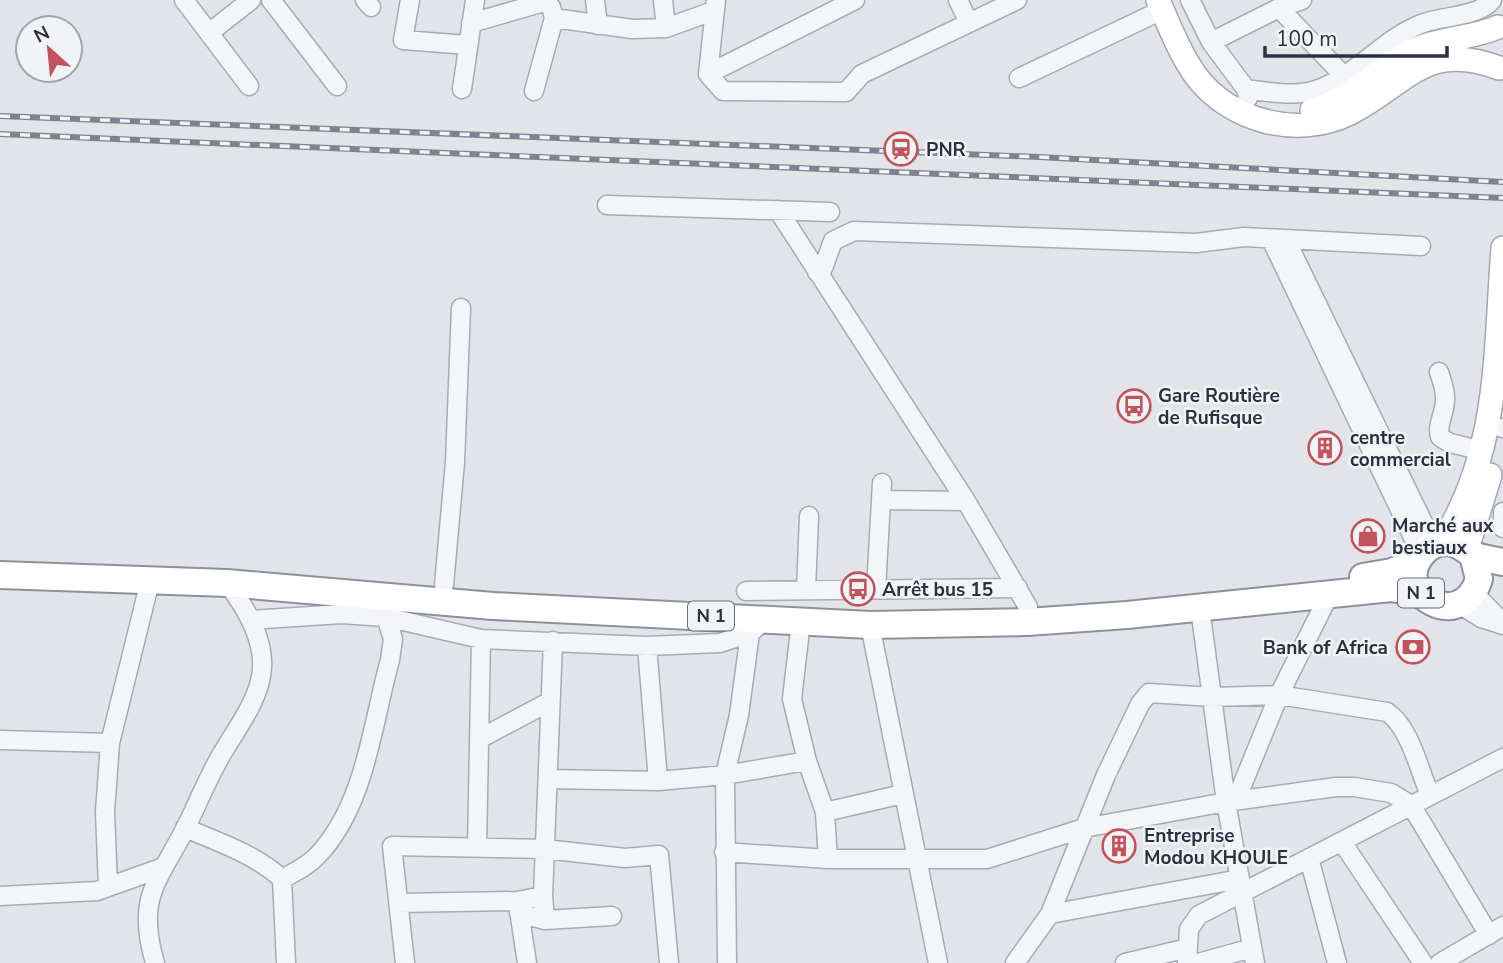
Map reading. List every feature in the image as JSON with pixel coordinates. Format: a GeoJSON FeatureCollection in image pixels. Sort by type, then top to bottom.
{"type":"FeatureCollection","features":[{"type":"Feature","properties":{"kind":"highway"},"geometry":{"type":"LineString","coordinates":[[1442,551],[1503,562]]}},
{"type":"Feature","properties":{"kind":"highway"},"geometry":{"type":"LineString","coordinates":[[1442,551],[1479,571],[1470,595]]}},
{"type":"Feature","properties":{"kind":"highway","name":"N 1"},"geometry":{"type":"LineString","coordinates":[[1420,593],[1414,573],[1442,551]]}},
{"type":"Feature","properties":{"kind":"highway","name":"N 1"},"geometry":{"type":"LineString","coordinates":[[0,558],[856,609],[1351,579],[1392,572],[1442,551]]}},
{"type":"Feature","properties":{"kind":"highway","name":"N 1"},"geometry":{"type":"LineString","coordinates":[[0,575],[227,583],[758,626],[801,621],[870,625],[1027,622],[1329,596],[1391,588],[1420,593],[1437,605],[1503,581]]}},
{"type":"Feature","properties":{"kind":"main road"},"geometry":{"type":"LineString","coordinates":[[1164,3],[1189,64],[1206,88],[1243,114],[1268,122],[1288,125],[1329,122],[1350,113],[1404,76],[1426,65],[1468,58],[1501,70]]}},
{"type":"Feature","properties":{"kind":"main road"},"geometry":{"type":"LineString","coordinates":[[1164,3],[1203,63],[1218,80],[1284,112],[1331,105],[1361,89],[1399,58],[1418,48],[1474,37],[1500,25]]}},
{"type":"Feature","properties":{"kind":"main road"},"geometry":{"type":"LineString","coordinates":[[1500,25],[1490,48],[1501,70]]}},
{"type":"Feature","properties":{"kind":"main road"},"geometry":{"type":"LineString","coordinates":[[1442,551],[1483,451],[1492,411],[1503,247]]}},
{"type":"Feature","properties":{"kind":"main road"},"geometry":{"type":"LineString","coordinates":[[1442,551],[1503,427]]}},
{"type":"Feature","properties":{"kind":"street"},"geometry":{"type":"LineString","coordinates":[[184,0],[249,86]]}},
{"type":"Feature","properties":{"kind":"street"},"geometry":{"type":"LineString","coordinates":[[209,33],[251,0]]}},
{"type":"Feature","properties":{"kind":"street"},"geometry":{"type":"LineString","coordinates":[[271,0],[337,86]]}},
{"type":"Feature","properties":{"kind":"street"},"geometry":{"type":"LineString","coordinates":[[410,0],[403,40],[468,45]]}},
{"type":"Feature","properties":{"kind":"street"},"geometry":{"type":"LineString","coordinates":[[462,89],[475,0]]}},
{"type":"Feature","properties":{"kind":"street"},"geometry":{"type":"LineString","coordinates":[[595,0],[598,25]]}},
{"type":"Feature","properties":{"kind":"street"},"geometry":{"type":"LineString","coordinates":[[663,0],[666,28]]}},
{"type":"Feature","properties":{"kind":"street"},"geometry":{"type":"LineString","coordinates":[[708,74],[855,0]]}},
{"type":"Feature","properties":{"kind":"street"},"geometry":{"type":"LineString","coordinates":[[958,0],[968,21]]}},
{"type":"Feature","properties":{"kind":"street"},"geometry":{"type":"LineString","coordinates":[[715,6],[708,74],[723,91],[846,92],[862,74],[968,21],[1017,0]]}},
{"type":"Feature","properties":{"kind":"street"},"geometry":{"type":"LineString","coordinates":[[1189,0],[1211,42],[1247,95],[1315,91],[1421,24],[1480,9],[1492,0]]}},
{"type":"Feature","properties":{"kind":"street"},"geometry":{"type":"LineString","coordinates":[[1211,42],[1279,8],[1302,0]]}},
{"type":"Feature","properties":{"kind":"street"},"geometry":{"type":"LineString","coordinates":[[471,23],[544,2],[551,7],[554,18],[534,91]]}},
{"type":"Feature","properties":{"kind":"street"},"geometry":{"type":"LineString","coordinates":[[1019,78],[1164,3]]}},
{"type":"Feature","properties":{"kind":"street"},"geometry":{"type":"LineString","coordinates":[[554,18],[632,29],[666,28],[715,6]]}},
{"type":"Feature","properties":{"kind":"street"},"geometry":{"type":"LineString","coordinates":[[1279,8],[1343,75]]}},
{"type":"Feature","properties":{"kind":"street"},"geometry":{"type":"LineString","coordinates":[[607,205],[830,212]]}},
{"type":"Feature","properties":{"kind":"street"},"geometry":{"type":"LineString","coordinates":[[778,210],[966,501],[1023,597]]}},
{"type":"Feature","properties":{"kind":"street"},"geometry":{"type":"LineString","coordinates":[[817,272],[822,268],[833,241],[854,231],[1196,243],[1231,238],[1278,239],[1421,246]]}},
{"type":"Feature","properties":{"kind":"street"},"geometry":{"type":"LineString","coordinates":[[1278,239],[1442,551]]}},
{"type":"Feature","properties":{"kind":"street"},"geometry":{"type":"LineString","coordinates":[[444,585],[455,462],[461,308]]}},
{"type":"Feature","properties":{"kind":"street"},"geometry":{"type":"LineString","coordinates":[[1439,372],[1445,391],[1445,406],[1438,429],[1440,437],[1450,443],[1483,451]]}},
{"type":"Feature","properties":{"kind":"street"},"geometry":{"type":"LineString","coordinates":[[877,589],[882,491],[966,501]]}},
{"type":"Feature","properties":{"kind":"street"},"geometry":{"type":"LineString","coordinates":[[1503,512],[1503,528]]}},
{"type":"Feature","properties":{"kind":"street"},"geometry":{"type":"LineString","coordinates":[[806,590],[809,516]]}},
{"type":"Feature","properties":{"kind":"street"},"geometry":{"type":"LineString","coordinates":[[108,887],[105,812],[110,743],[150,581]]}},
{"type":"Feature","properties":{"kind":"street"},"geometry":{"type":"LineString","coordinates":[[155,963],[146,929],[149,905],[161,867],[185,828],[211,772],[253,701],[261,679],[260,656],[251,620],[227,583]]}},
{"type":"Feature","properties":{"kind":"street"},"geometry":{"type":"LineString","coordinates":[[746,591],[877,589],[1023,597]]}},
{"type":"Feature","properties":{"kind":"street"},"geometry":{"type":"LineString","coordinates":[[1470,595],[1481,618],[1503,624]]}},
{"type":"Feature","properties":{"kind":"street"},"geometry":{"type":"LineString","coordinates":[[1231,801],[1279,695],[1329,596]]}},
{"type":"Feature","properties":{"kind":"street"},"geometry":{"type":"LineString","coordinates":[[1125,963],[1254,955],[1200,608]]}},
{"type":"Feature","properties":{"kind":"street"},"geometry":{"type":"LineString","coordinates":[[251,620],[341,614],[386,617],[481,639],[648,646],[698,646],[758,626]]}},
{"type":"Feature","properties":{"kind":"street"},"geometry":{"type":"LineString","coordinates":[[282,880],[307,865],[328,843],[357,787],[390,660],[393,639],[386,617]]}},
{"type":"Feature","properties":{"kind":"street"},"geometry":{"type":"LineString","coordinates":[[801,621],[792,698],[807,761],[825,812],[828,859]]}},
{"type":"Feature","properties":{"kind":"street"},"geometry":{"type":"LineString","coordinates":[[870,625],[938,963]]}},
{"type":"Feature","properties":{"kind":"street"},"geometry":{"type":"LineString","coordinates":[[727,963],[725,775],[758,626]]}},
{"type":"Feature","properties":{"kind":"street"},"geometry":{"type":"LineString","coordinates":[[477,848],[481,639]]}},
{"type":"Feature","properties":{"kind":"street"},"geometry":{"type":"LineString","coordinates":[[545,920],[543,896],[553,640]]}},
{"type":"Feature","properties":{"kind":"street"},"geometry":{"type":"LineString","coordinates":[[648,646],[658,781]]}},
{"type":"Feature","properties":{"kind":"street"},"geometry":{"type":"LineString","coordinates":[[1019,962],[1051,914],[1084,828],[1144,696],[1155,691],[1212,697],[1279,695],[1387,712],[1396,718],[1402,729],[1430,795]]}},
{"type":"Feature","properties":{"kind":"street"},"geometry":{"type":"LineString","coordinates":[[481,738],[549,702]]}},
{"type":"Feature","properties":{"kind":"street"},"geometry":{"type":"LineString","coordinates":[[0,740],[110,743]]}},
{"type":"Feature","properties":{"kind":"street"},"geometry":{"type":"LineString","coordinates":[[1051,914],[1241,885],[1309,858],[1503,758]]}},
{"type":"Feature","properties":{"kind":"street"},"geometry":{"type":"LineString","coordinates":[[548,779],[658,781],[725,775],[807,761]]}},
{"type":"Feature","properties":{"kind":"street"},"geometry":{"type":"LineString","coordinates":[[724,852],[828,859],[995,858],[1084,828],[1231,801],[1354,787],[1391,793],[1411,805],[1496,930],[1440,963]]}},
{"type":"Feature","properties":{"kind":"street"},"geometry":{"type":"LineString","coordinates":[[825,812],[902,794]]}},
{"type":"Feature","properties":{"kind":"street"},"geometry":{"type":"LineString","coordinates":[[185,828],[230,846],[271,869],[282,880],[286,963]]}},
{"type":"Feature","properties":{"kind":"street"},"geometry":{"type":"LineString","coordinates":[[1342,842],[1423,963]]}},
{"type":"Feature","properties":{"kind":"street"},"geometry":{"type":"LineString","coordinates":[[405,963],[392,846],[545,849],[625,858],[659,855],[669,963]]}},
{"type":"Feature","properties":{"kind":"street"},"geometry":{"type":"LineString","coordinates":[[1309,858],[1337,963]]}},
{"type":"Feature","properties":{"kind":"street"},"geometry":{"type":"LineString","coordinates":[[0,896],[97,891],[161,867]]}},
{"type":"Feature","properties":{"kind":"street"},"geometry":{"type":"LineString","coordinates":[[1191,958],[1189,929],[1199,915],[1241,885]]}},
{"type":"Feature","properties":{"kind":"street"},"geometry":{"type":"LineString","coordinates":[[518,907],[543,896]]}},
{"type":"Feature","properties":{"kind":"street"},"geometry":{"type":"LineString","coordinates":[[399,903],[518,907],[545,920],[612,916]]}},
{"type":"Feature","properties":{"kind":"street"},"geometry":{"type":"LineString","coordinates":[[518,907],[527,963]]}},
{"type":"Feature","properties":{"kind":"railway"},"geometry":{"type":"LineString","coordinates":[[0,116],[1039,157],[1503,182]]}},
{"type":"Feature","properties":{"kind":"railway"},"geometry":{"type":"LineString","coordinates":[[0,134],[1503,198]]}},
{"type":"Feature","properties":{"kind":"place","name":"PNR"},"geometry":{"type":"Point","coordinates":[901,149]}},
{"type":"Feature","properties":{"kind":"place","name":"Gare Routière de Rufisque"},"geometry":{"type":"Point","coordinates":[1134,406]}},
{"type":"Feature","properties":{"kind":"place","name":"centre commercial"},"geometry":{"type":"Point","coordinates":[1325,448]}},
{"type":"Feature","properties":{"kind":"place","name":"Marché aux bestiaux"},"geometry":{"type":"Point","coordinates":[1368,536]}},
{"type":"Feature","properties":{"kind":"place","name":"Arrêt bus 15"},"geometry":{"type":"Point","coordinates":[858,589]}},
{"type":"Feature","properties":{"kind":"place","name":"Bank of Africa"},"geometry":{"type":"Point","coordinates":[1413,647]}},
{"type":"Feature","properties":{"kind":"place","name":"Entreprise Modou KHOULE"},"geometry":{"type":"Point","coordinates":[1119,846]}}]}
